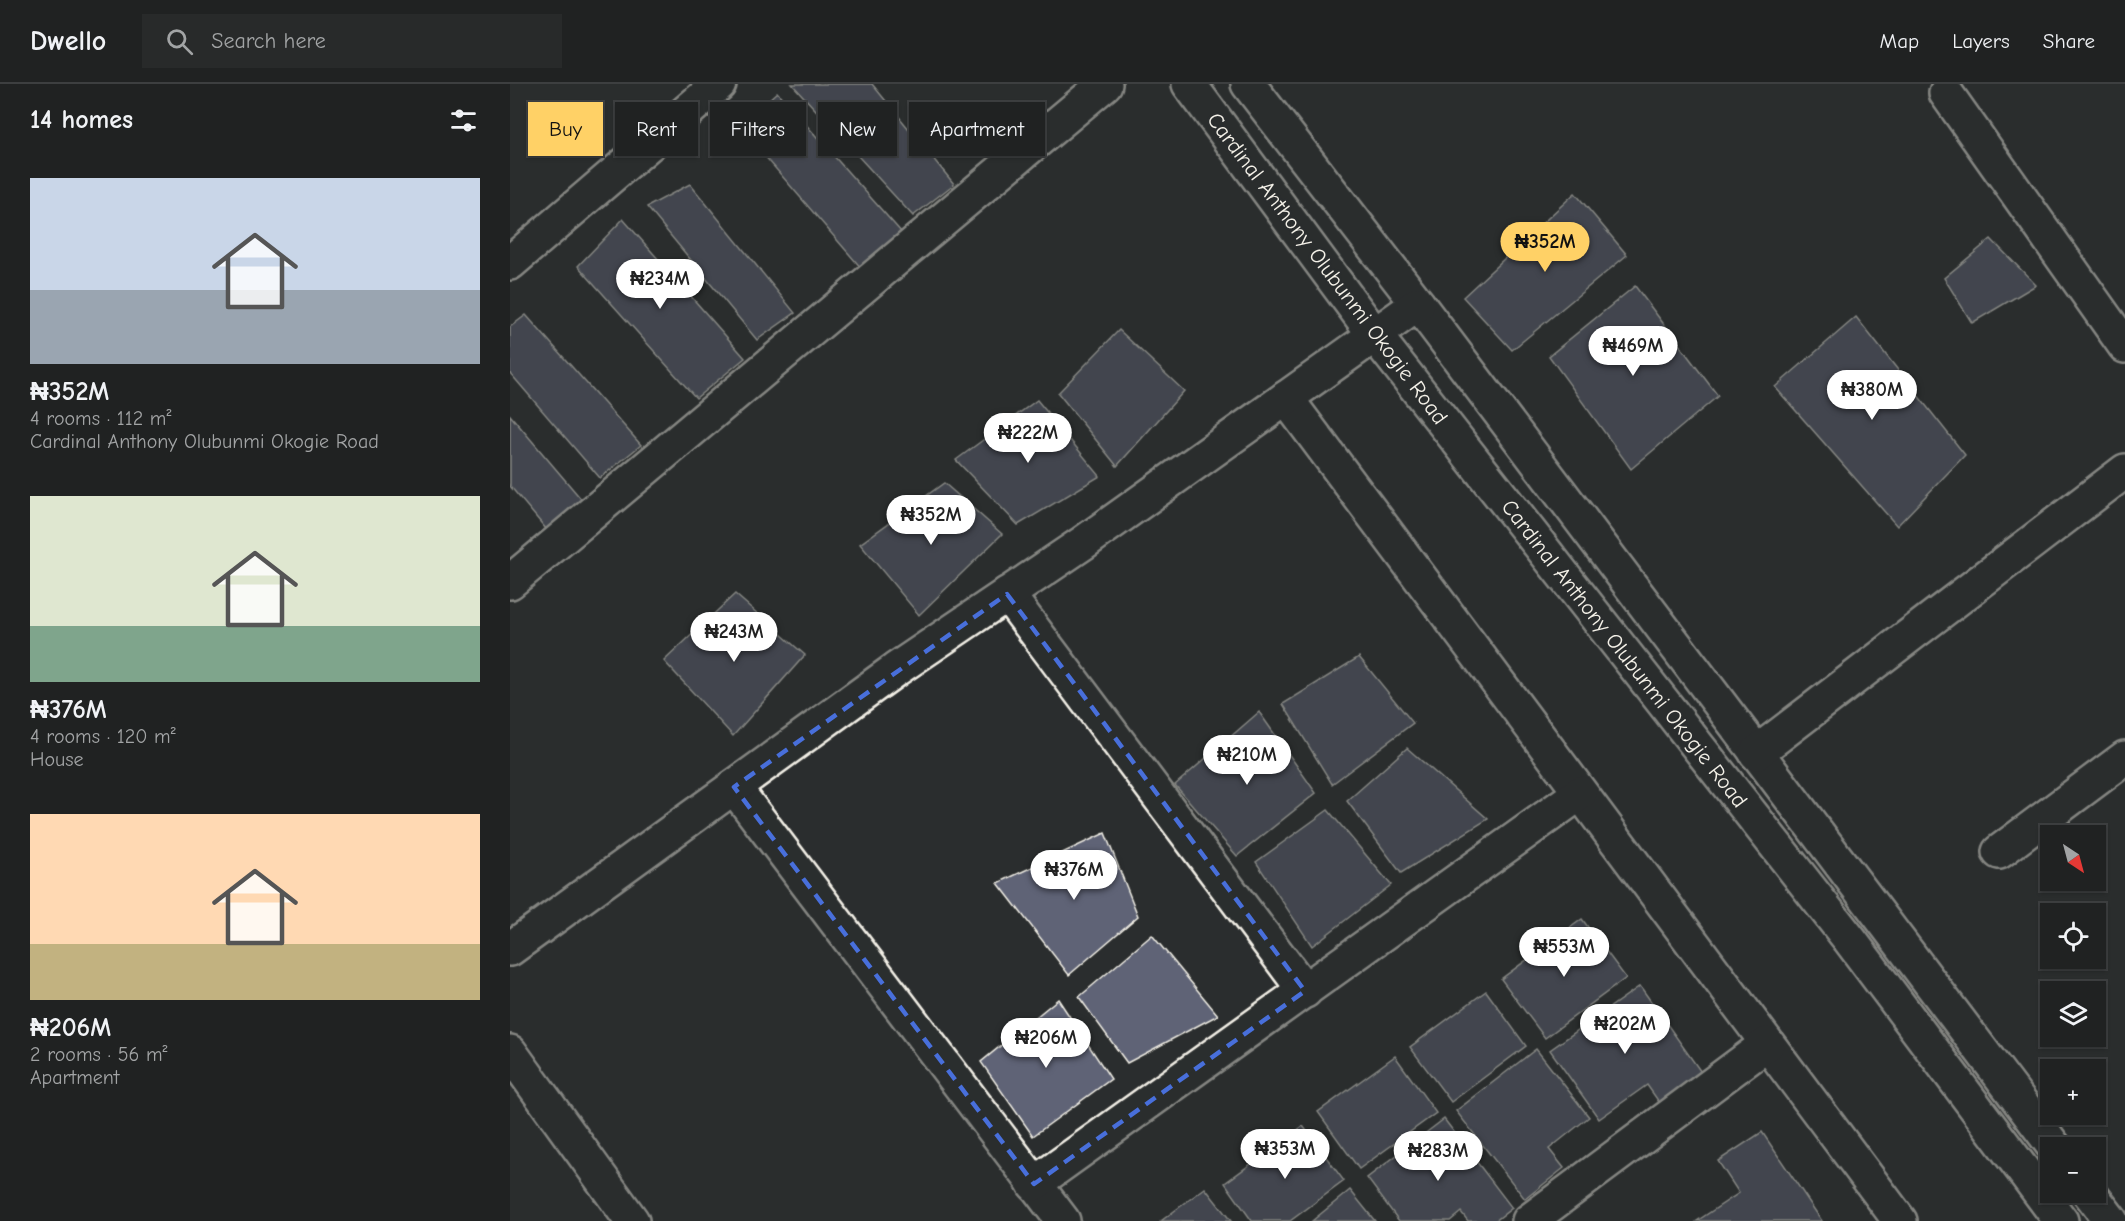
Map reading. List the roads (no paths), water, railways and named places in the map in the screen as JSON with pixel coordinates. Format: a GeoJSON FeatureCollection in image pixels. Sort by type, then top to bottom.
{"type":"FeatureCollection","features":[{"type":"Feature","properties":{"kind":"street"},"geometry":{"type":"LineString","coordinates":[[510,262],[720,84]]}},
{"type":"Feature","properties":{"kind":"street"},"geometry":{"type":"LineString","coordinates":[[510,582],[1105,84]]}},
{"type":"Feature","properties":{"kind":"street","name":"Cardinal Anthony Olubunmi Okogie Road"},"geometry":{"type":"LineString","coordinates":[[1189,84],[1374,334],[1850,940],[2061,1221]]}},
{"type":"Feature","properties":{"kind":"street","name":"Cardinal Anthony Olubunmi Okogie Road"},"geometry":{"type":"LineString","coordinates":[[1248,84],[1418,304],[2047,1137]]}},
{"type":"Feature","properties":{"kind":"street"},"geometry":{"type":"LineString","coordinates":[[1946,93],[2125,346]]}},
{"type":"Feature","properties":{"kind":"street"},"geometry":{"type":"LineString","coordinates":[[510,949],[895,670],[1083,543],[1418,304]]}},
{"type":"Feature","properties":{"kind":"street"},"geometry":{"type":"LineString","coordinates":[[1286,398],[1900,1221]]}},
{"type":"Feature","properties":{"kind":"street"},"geometry":{"type":"LineString","coordinates":[[1756,753],[2125,471]]}},
{"type":"Feature","properties":{"kind":"street"},"geometry":{"type":"LineString","coordinates":[[1006,594],[1305,990]]}},
{"type":"Feature","properties":{"kind":"street"},"geometry":{"type":"LineString","coordinates":[[1999,852],[2125,758]]}},
{"type":"Feature","properties":{"kind":"street"},"geometry":{"type":"LineString","coordinates":[[734,787],[1063,1221]]}},
{"type":"Feature","properties":{"kind":"street"},"geometry":{"type":"LineString","coordinates":[[1034,1184],[1580,793]]}},
{"type":"Feature","properties":{"kind":"street"},"geometry":{"type":"LineString","coordinates":[[1529,1221],[1767,1044]]}},
{"type":"Feature","properties":{"kind":"street"},"geometry":{"type":"LineString","coordinates":[[510,1052],[632,1221]]}},
{"type":"Feature","properties":{"kind":"street"},"geometry":{"type":"LineString","coordinates":[[2097,1203],[2111,1221]]}}]}
